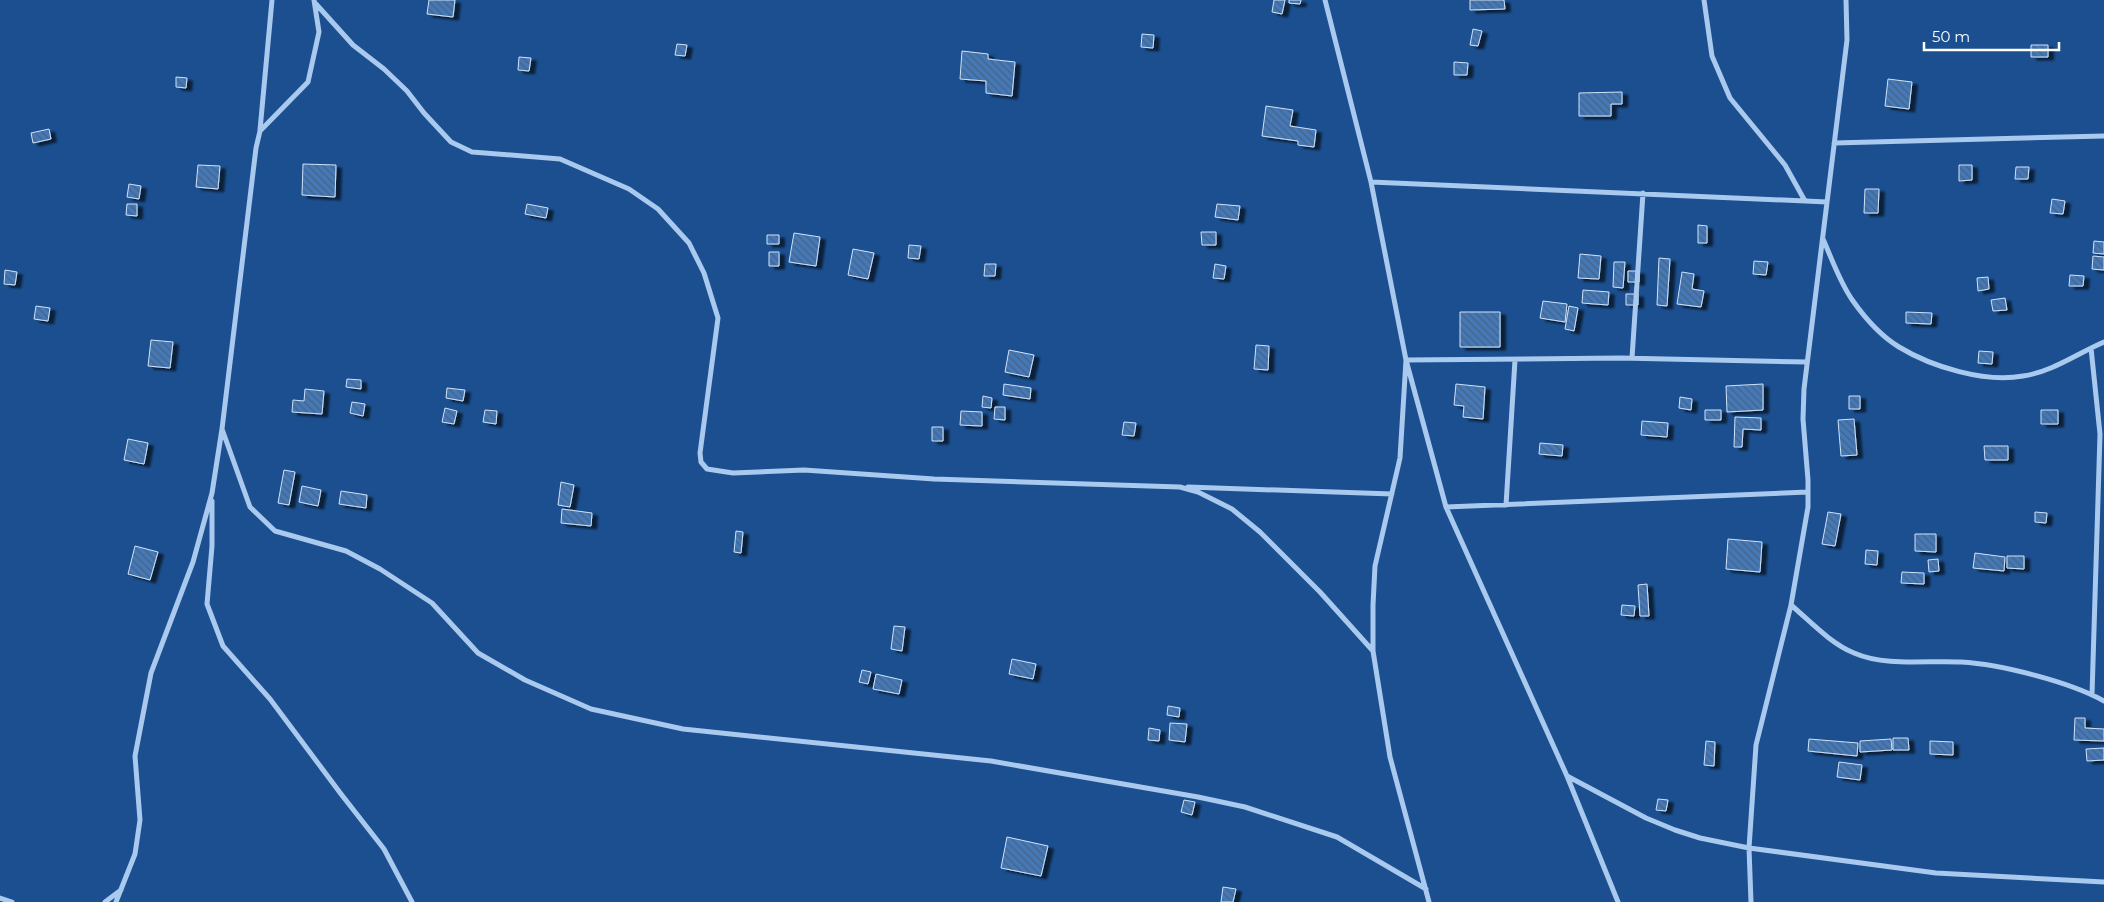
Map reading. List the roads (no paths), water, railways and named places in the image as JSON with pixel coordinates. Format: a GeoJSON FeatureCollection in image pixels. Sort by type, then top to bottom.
{"type":"FeatureCollection","features":[{"type":"Feature","properties":{"kind":"street"},"geometry":{"type":"LineString","coordinates":[[116,902],[135,854],[139,829],[135,756],[150,673],[193,562],[212,493],[222,429],[256,148],[260,131],[272,0]]}},
{"type":"Feature","properties":{"kind":"street"},"geometry":{"type":"LineString","coordinates":[[1325,0],[1371,182],[1406,360],[1446,507],[1567,776],[1618,902]]}},
{"type":"Feature","properties":{"kind":"street"},"geometry":{"type":"LineString","coordinates":[[1704,0],[1712,56],[1730,98],[1785,165],[1805,201]]}},
{"type":"Feature","properties":{"kind":"street"},"geometry":{"type":"LineString","coordinates":[[1751,902],[1748,848],[1756,745],[1791,605],[1808,507],[1803,419],[1807,362],[1847,40],[1846,0]]}},
{"type":"Feature","properties":{"kind":"street"},"geometry":{"type":"LineString","coordinates":[[260,131],[308,82],[319,32],[315,2]]}},
{"type":"Feature","properties":{"kind":"street"},"geometry":{"type":"LineString","coordinates":[[315,2],[353,45],[384,69],[407,91],[424,114],[451,142],[472,152],[560,158],[629,189],[658,209],[689,243],[704,273],[718,318],[700,453],[701,462],[706,469],[733,473],[804,470],[934,479],[1392,494]]}},
{"type":"Feature","properties":{"kind":"street"},"geometry":{"type":"LineString","coordinates":[[1834,143],[2104,136]]}},
{"type":"Feature","properties":{"kind":"street"},"geometry":{"type":"LineString","coordinates":[[1371,182],[1827,202]]}},
{"type":"Feature","properties":{"kind":"street"},"geometry":{"type":"LineString","coordinates":[[1632,358],[1643,193]]}},
{"type":"Feature","properties":{"kind":"street"},"geometry":{"type":"LineString","coordinates":[[1822,238],[1851,299],[1868,320],[1898,346],[1930,363],[1957,371],[2005,378],[2041,372],[2104,342]]}},
{"type":"Feature","properties":{"kind":"street"},"geometry":{"type":"LineString","coordinates":[[2091,348],[2100,434],[2092,695]]}},
{"type":"Feature","properties":{"kind":"street"},"geometry":{"type":"LineString","coordinates":[[1406,360],[1632,358],[1807,362]]}},
{"type":"Feature","properties":{"kind":"street"},"geometry":{"type":"LineString","coordinates":[[1406,360],[1400,458],[1375,566],[1372,605],[1373,651],[1390,757],[1429,902]]}},
{"type":"Feature","properties":{"kind":"street"},"geometry":{"type":"LineString","coordinates":[[1506,505],[1515,360]]}},
{"type":"Feature","properties":{"kind":"street"},"geometry":{"type":"LineString","coordinates":[[222,429],[250,507],[275,531],[346,551],[380,569],[432,603],[478,653],[525,680],[591,710],[684,728],[991,761],[1236,805],[1337,837],[1426,889]]}},
{"type":"Feature","properties":{"kind":"street"},"geometry":{"type":"LineString","coordinates":[[1180,487],[1198,492],[1232,509],[1260,532],[1320,592],[1373,651]]}},
{"type":"Feature","properties":{"kind":"street"},"geometry":{"type":"LineString","coordinates":[[1446,507],[1808,492]]}},
{"type":"Feature","properties":{"kind":"street"},"geometry":{"type":"LineString","coordinates":[[212,493],[212,546],[207,604],[223,646],[270,699],[384,848],[412,902]]}},
{"type":"Feature","properties":{"kind":"street"},"geometry":{"type":"LineString","coordinates":[[1791,605],[1840,646],[1856,654],[1894,661],[1962,662],[1983,665],[2060,683],[2092,695],[2104,702]]}},
{"type":"Feature","properties":{"kind":"street"},"geometry":{"type":"LineString","coordinates":[[1567,776],[1646,818],[1674,830],[1700,838],[1748,848],[1936,873],[2104,882]]}},
{"type":"Feature","properties":{"kind":"street"},"geometry":{"type":"LineString","coordinates":[[105,902],[122,890]]}},
{"type":"Feature","properties":{"kind":"street"},"geometry":{"type":"LineString","coordinates":[[0,898],[12,902]]}}]}
